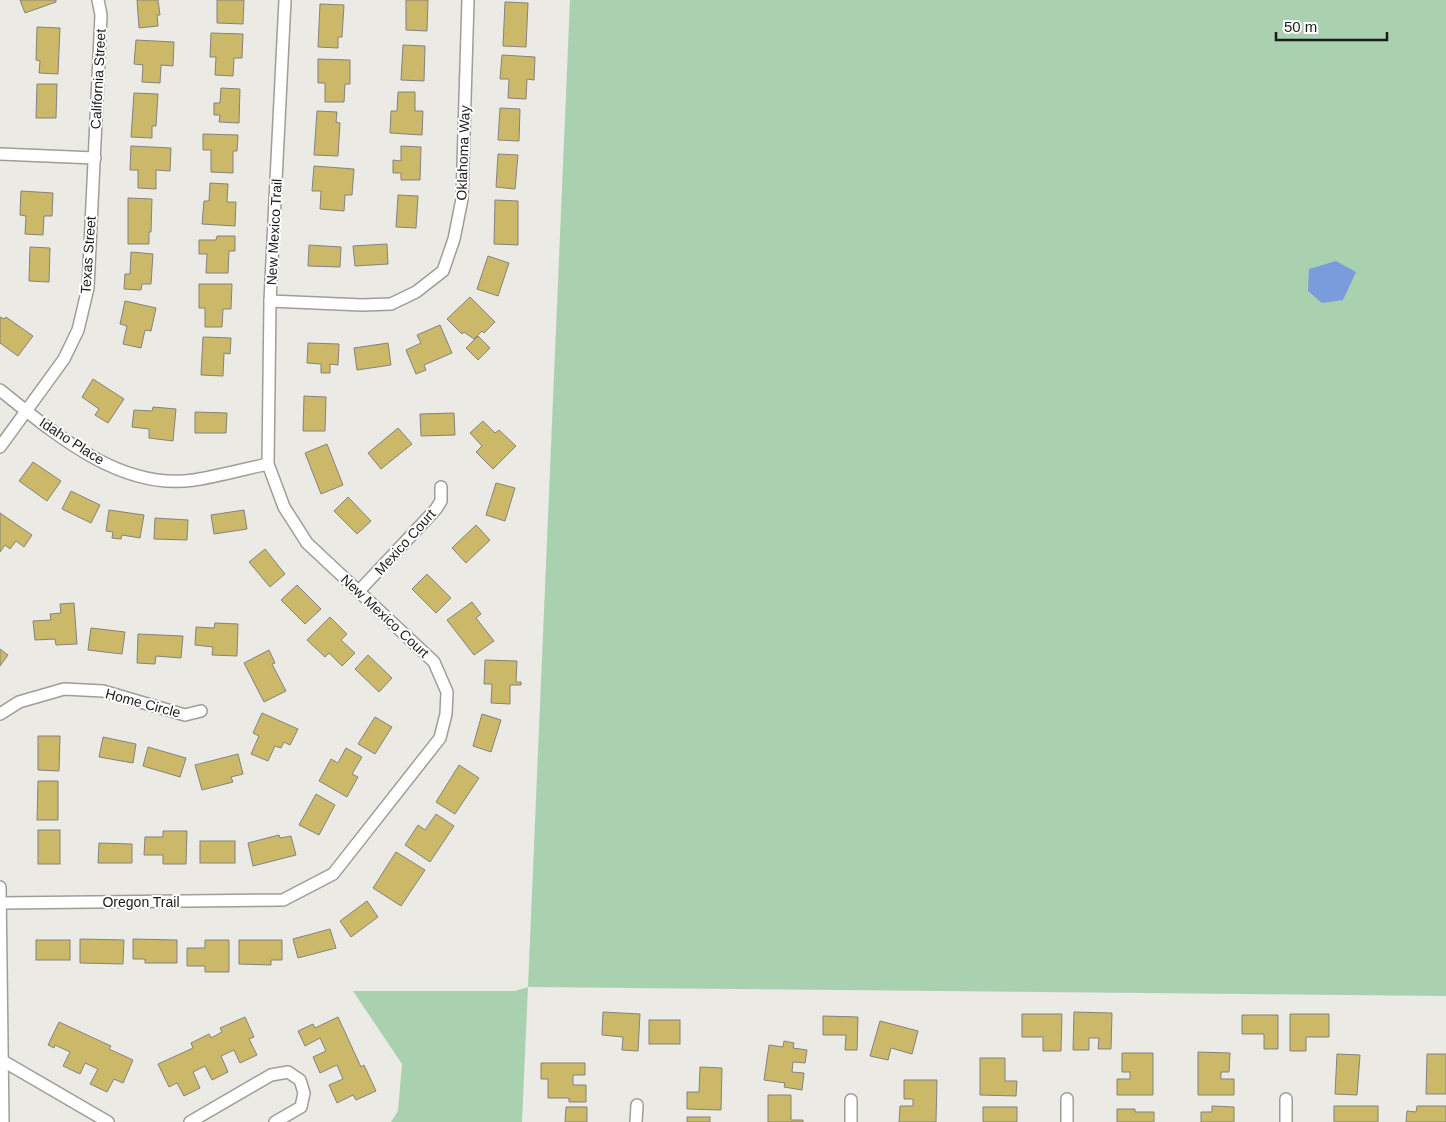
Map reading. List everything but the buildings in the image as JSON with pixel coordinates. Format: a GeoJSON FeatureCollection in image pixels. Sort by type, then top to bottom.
{"type":"FeatureCollection","features":[{"type":"Feature","properties":{"kind":"street","name":"California Street"},"geometry":{"type":"LineString","coordinates":[[94,158],[101,15],[98,0]]}},
{"type":"Feature","properties":{"kind":"street","name":"New Mexico Trail"},"geometry":{"type":"LineString","coordinates":[[268,464],[270,301],[285,0]]}},
{"type":"Feature","properties":{"kind":"street","name":"Oklahoma Way"},"geometry":{"type":"LineString","coordinates":[[270,301],[362,305],[391,304],[416,292],[443,271],[454,239],[462,199],[468,0]]}},
{"type":"Feature","properties":{"kind":"street"},"geometry":{"type":"LineString","coordinates":[[0,154],[94,158]]}},
{"type":"Feature","properties":{"kind":"street","name":"Texas Street"},"geometry":{"type":"LineString","coordinates":[[0,447],[64,359],[78,330],[88,288],[94,158]]}},
{"type":"Feature","properties":{"kind":"street","name":"Idaho Place"},"geometry":{"type":"LineString","coordinates":[[0,390],[88,455],[121,472],[156,480],[193,480],[268,464]]}},
{"type":"Feature","properties":{"kind":"street","name":"New Mexico Court"},"geometry":{"type":"LineString","coordinates":[[268,464],[284,507],[307,543],[434,662],[447,692],[446,714],[440,738],[334,874],[283,900]]}},
{"type":"Feature","properties":{"kind":"street","name":"Mexico Court"},"geometry":{"type":"LineString","coordinates":[[359,592],[436,509],[441,500],[441,487]]}},
{"type":"Feature","properties":{"kind":"street","name":"Home Circle"},"geometry":{"type":"LineString","coordinates":[[0,714],[19,702],[64,689],[103,691],[186,715],[201,711]]}},
{"type":"Feature","properties":{"kind":"street"},"geometry":{"type":"LineString","coordinates":[[0,887],[3,1122]]}},
{"type":"Feature","properties":{"kind":"street","name":"Oregon Trail"},"geometry":{"type":"LineString","coordinates":[[0,903],[283,900]]}},
{"type":"Feature","properties":{"kind":"street"},"geometry":{"type":"LineString","coordinates":[[2,1062],[108,1122]]}},
{"type":"Feature","properties":{"kind":"street"},"geometry":{"type":"LineString","coordinates":[[190,1122],[272,1075],[288,1072],[300,1080],[304,1093],[301,1108],[275,1122]]}},
{"type":"Feature","properties":{"kind":"street"},"geometry":{"type":"LineString","coordinates":[[1067,1099],[1067,1122]]}},
{"type":"Feature","properties":{"kind":"street"},"geometry":{"type":"LineString","coordinates":[[1286,1099],[1286,1122]]}},
{"type":"Feature","properties":{"kind":"street"},"geometry":{"type":"LineString","coordinates":[[851,1100],[851,1122]]}},
{"type":"Feature","properties":{"kind":"street"},"geometry":{"type":"LineString","coordinates":[[636,1122],[637,1105]]}},
{"type":"Feature","properties":{"kind":"green space"},"geometry":{"type":"Polygon","coordinates":[[[570,0],[1446,0],[1446,996],[528,987],[570,0]]]}},
{"type":"Feature","properties":{"kind":"green space"},"geometry":{"type":"Polygon","coordinates":[[[528,987],[522,1122],[391,1122],[398,1111],[402,1064],[353,991],[515,991],[528,987]]]}},
{"type":"Feature","properties":{"kind":"water"},"geometry":{"type":"Polygon","coordinates":[[[1336,261],[1356,272],[1343,300],[1322,303],[1308,291],[1309,269],[1336,261]]]}}]}
